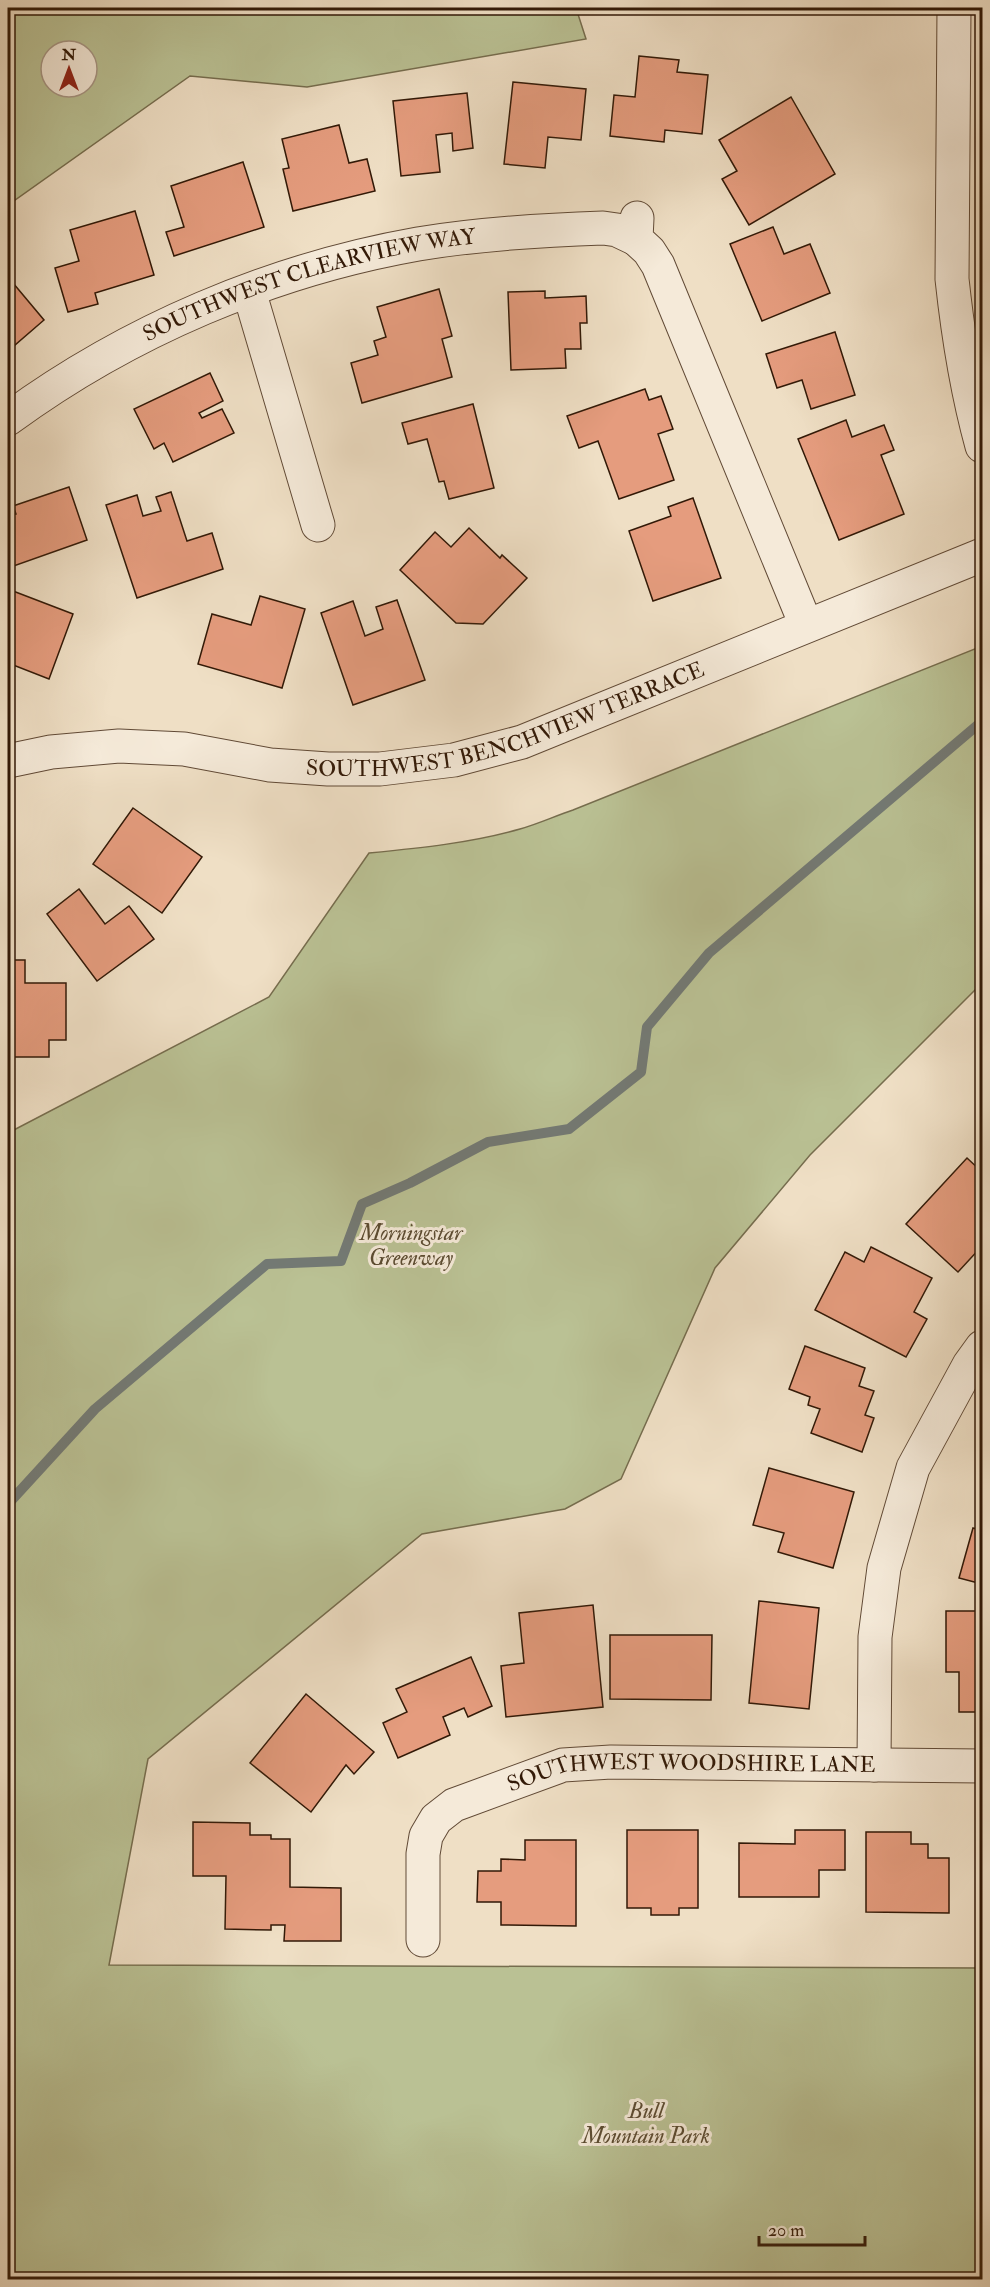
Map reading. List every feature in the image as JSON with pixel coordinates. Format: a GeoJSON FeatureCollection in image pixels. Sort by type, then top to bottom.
{"type":"FeatureCollection","features":[{"type":"Feature","properties":{"kind":"street"},"geometry":{"type":"LineString","coordinates":[[954,8],[952,279],[963,360],[982,446]]}},
{"type":"Feature","properties":{"kind":"street","name":"SOUTHWEST CLEARVIEW WAY"},"geometry":{"type":"LineString","coordinates":[[8,419],[51,387],[122,346],[183,317],[328,264],[418,244],[502,234],[603,228],[623,232],[637,227],[658,265],[806,626]]}},
{"type":"Feature","properties":{"kind":"street"},"geometry":{"type":"LineString","coordinates":[[249,291],[318,525]]}},
{"type":"Feature","properties":{"kind":"street","name":"SOUTHWEST BENCHVIEW TERRACE"},"geometry":{"type":"LineString","coordinates":[[8,761],[51,752],[119,746],[184,749],[270,765],[328,769],[380,769],[454,760],[522,742],[982,555]]}},
{"type":"Feature","properties":{"kind":"street"},"geometry":{"type":"LineString","coordinates":[[874,1765],[875,1637],[884,1568],[913,1468],[969,1365],[982,1347]]}},
{"type":"Feature","properties":{"kind":"street","name":"SOUTHWEST WOODSHIRE LANE"},"geometry":{"type":"LineString","coordinates":[[423,1940],[420,1845],[436,1819],[454,1805],[563,1765],[611,1762],[982,1766]]}},
{"type":"Feature","properties":{"kind":"green space"},"geometry":{"type":"Polygon","coordinates":[[[8,8],[576,8],[586,39],[307,87],[190,76],[8,205],[8,8]]]}},
{"type":"Feature","properties":{"kind":"green space","name":"Morningstar Greenway"},"geometry":{"type":"Polygon","coordinates":[[[982,646],[982,983],[810,1155],[715,1268],[621,1479],[565,1509],[422,1534],[148,1759],[109,1965],[982,1968],[982,2279],[8,2279],[8,1133],[269,997],[369,853],[464,841],[533,825],[982,646]]]}},
{"type":"Feature","properties":{"kind":"building"},"geometry":{"type":"Polygon","coordinates":[[[639,56],[679,60],[677,72],[708,75],[702,134],[665,130],[664,142],[610,136],[614,95],[635,97],[639,56]]]}},
{"type":"Feature","properties":{"kind":"building"},"geometry":{"type":"Polygon","coordinates":[[[513,82],[586,89],[581,140],[548,137],[545,168],[504,164],[513,82]]]}},
{"type":"Feature","properties":{"kind":"building"},"geometry":{"type":"Polygon","coordinates":[[[467,93],[473,148],[453,151],[452,133],[436,135],[440,172],[401,176],[393,101],[467,93]]]}},
{"type":"Feature","properties":{"kind":"building"},"geometry":{"type":"Polygon","coordinates":[[[791,97],[835,174],[749,225],[722,179],[737,171],[719,140],[791,97]]]}},
{"type":"Feature","properties":{"kind":"building"},"geometry":{"type":"Polygon","coordinates":[[[339,125],[349,163],[367,159],[375,191],[293,211],[283,169],[289,168],[282,139],[339,125]]]}},
{"type":"Feature","properties":{"kind":"building"},"geometry":{"type":"Polygon","coordinates":[[[243,162],[264,227],[174,256],[166,232],[184,227],[171,186],[243,162]]]}},
{"type":"Feature","properties":{"kind":"building"},"geometry":{"type":"Polygon","coordinates":[[[135,211],[154,275],[95,293],[98,304],[68,312],[55,268],[79,261],[70,230],[135,211]]]}},
{"type":"Feature","properties":{"kind":"building"},"geometry":{"type":"Polygon","coordinates":[[[773,227],[784,254],[810,244],[830,293],[762,321],[730,244],[773,227]]]}},
{"type":"Feature","properties":{"kind":"building"},"geometry":{"type":"Polygon","coordinates":[[[8,277],[44,320],[8,351],[8,277]]]}},
{"type":"Feature","properties":{"kind":"building"},"geometry":{"type":"Polygon","coordinates":[[[439,289],[452,336],[442,339],[452,377],[362,403],[351,363],[378,355],[374,341],[386,337],[377,307],[439,289]]]}},
{"type":"Feature","properties":{"kind":"building"},"geometry":{"type":"Polygon","coordinates":[[[545,291],[545,298],[586,296],[587,323],[580,323],[581,349],[565,349],[566,368],[511,370],[508,292],[545,291]]]}},
{"type":"Feature","properties":{"kind":"building"},"geometry":{"type":"Polygon","coordinates":[[[835,332],[855,395],[811,409],[802,380],[777,388],[766,354],[835,332]]]}},
{"type":"Feature","properties":{"kind":"building"},"geometry":{"type":"Polygon","coordinates":[[[210,373],[223,401],[199,413],[202,418],[222,409],[234,433],[173,462],[164,443],[154,449],[134,409],[210,373]]]}},
{"type":"Feature","properties":{"kind":"building"},"geometry":{"type":"Polygon","coordinates":[[[645,389],[649,400],[661,396],[673,429],[658,434],[674,480],[619,499],[598,441],[579,448],[567,416],[645,389]]]}},
{"type":"Feature","properties":{"kind":"building"},"geometry":{"type":"Polygon","coordinates":[[[473,404],[494,488],[449,499],[444,481],[439,482],[427,439],[408,444],[402,423],[473,404]]]}},
{"type":"Feature","properties":{"kind":"building"},"geometry":{"type":"Polygon","coordinates":[[[846,420],[852,437],[884,425],[894,450],[881,455],[904,514],[839,540],[798,439],[846,420]]]}},
{"type":"Feature","properties":{"kind":"building"},"geometry":{"type":"Polygon","coordinates":[[[69,487],[87,540],[8,568],[8,516],[16,514],[13,506],[69,487]]]}},
{"type":"Feature","properties":{"kind":"building"},"geometry":{"type":"Polygon","coordinates":[[[171,492],[187,541],[212,533],[223,569],[137,598],[106,505],[137,495],[143,516],[161,511],[156,497],[171,492]]]}},
{"type":"Feature","properties":{"kind":"building"},"geometry":{"type":"Polygon","coordinates":[[[693,498],[721,578],[653,601],[629,531],[671,516],[668,507],[693,498]]]}},
{"type":"Feature","properties":{"kind":"building"},"geometry":{"type":"Polygon","coordinates":[[[469,528],[500,558],[502,555],[527,578],[483,624],[456,623],[400,570],[435,532],[451,547],[469,528]]]}},
{"type":"Feature","properties":{"kind":"building"},"geometry":{"type":"Polygon","coordinates":[[[13,591],[73,614],[49,679],[8,663],[8,606],[13,591]]]}},
{"type":"Feature","properties":{"kind":"building"},"geometry":{"type":"Polygon","coordinates":[[[260,596],[305,609],[282,688],[198,664],[212,614],[251,625],[260,596]]]}},
{"type":"Feature","properties":{"kind":"building"},"geometry":{"type":"Polygon","coordinates":[[[397,600],[425,680],[353,705],[321,613],[353,601],[365,636],[383,629],[376,607],[397,600]]]}},
{"type":"Feature","properties":{"kind":"building"},"geometry":{"type":"Polygon","coordinates":[[[133,808],[202,857],[162,913],[93,864],[133,808]]]}},
{"type":"Feature","properties":{"kind":"building"},"geometry":{"type":"Polygon","coordinates":[[[79,889],[105,924],[129,906],[154,939],[97,981],[47,914],[79,889]]]}},
{"type":"Feature","properties":{"kind":"building"},"geometry":{"type":"Polygon","coordinates":[[[8,960],[25,960],[25,983],[66,983],[66,1040],[49,1040],[49,1057],[8,1057],[8,960]]]}},
{"type":"Feature","properties":{"kind":"building"},"geometry":{"type":"Polygon","coordinates":[[[967,1158],[982,1172],[982,1226],[979,1231],[982,1234],[982,1246],[958,1272],[906,1224],[967,1158]]]}},
{"type":"Feature","properties":{"kind":"building"},"geometry":{"type":"Polygon","coordinates":[[[871,1247],[932,1278],[914,1312],[927,1319],[906,1357],[815,1310],[845,1252],[864,1262],[871,1247]]]}},
{"type":"Feature","properties":{"kind":"building"},"geometry":{"type":"Polygon","coordinates":[[[805,1346],[865,1368],[859,1386],[874,1391],[865,1415],[874,1418],[862,1452],[811,1433],[820,1409],[808,1405],[810,1397],[789,1389],[805,1346]]]}},
{"type":"Feature","properties":{"kind":"building"},"geometry":{"type":"Polygon","coordinates":[[[769,1468],[854,1492],[833,1568],[778,1552],[784,1533],[753,1525],[769,1468]]]}},
{"type":"Feature","properties":{"kind":"building"},"geometry":{"type":"Polygon","coordinates":[[[973,1528],[982,1530],[982,1584],[959,1578],[973,1528]]]}},
{"type":"Feature","properties":{"kind":"building"},"geometry":{"type":"Polygon","coordinates":[[[759,1601],[819,1608],[809,1709],[749,1703],[759,1601]]]}},
{"type":"Feature","properties":{"kind":"building"},"geometry":{"type":"Polygon","coordinates":[[[593,1605],[603,1707],[506,1717],[501,1666],[524,1663],[519,1613],[593,1605]]]}},
{"type":"Feature","properties":{"kind":"building"},"geometry":{"type":"Polygon","coordinates":[[[946,1611],[982,1611],[982,1712],[959,1712],[959,1672],[946,1672],[946,1611]]]}},
{"type":"Feature","properties":{"kind":"building"},"geometry":{"type":"Polygon","coordinates":[[[610,1635],[712,1635],[711,1700],[610,1699],[610,1635]]]}},
{"type":"Feature","properties":{"kind":"building"},"geometry":{"type":"Polygon","coordinates":[[[471,1657],[492,1706],[468,1717],[464,1708],[443,1717],[450,1735],[398,1758],[383,1723],[407,1712],[396,1689],[471,1657]]]}},
{"type":"Feature","properties":{"kind":"building"},"geometry":{"type":"Polygon","coordinates":[[[306,1694],[374,1752],[354,1774],[346,1765],[311,1812],[250,1763],[306,1694]]]}},
{"type":"Feature","properties":{"kind":"building"},"geometry":{"type":"Polygon","coordinates":[[[193,1822],[250,1823],[250,1835],[271,1835],[271,1839],[290,1839],[290,1887],[341,1888],[341,1941],[284,1941],[285,1925],[271,1925],[271,1930],[225,1929],[226,1876],[193,1876],[193,1822]]]}},
{"type":"Feature","properties":{"kind":"building"},"geometry":{"type":"Polygon","coordinates":[[[627,1830],[698,1830],[698,1908],[679,1908],[679,1915],[651,1915],[651,1908],[627,1908],[627,1830]]]}},
{"type":"Feature","properties":{"kind":"building"},"geometry":{"type":"Polygon","coordinates":[[[795,1830],[845,1830],[845,1870],[819,1870],[819,1897],[739,1897],[739,1843],[795,1844],[795,1830]]]}},
{"type":"Feature","properties":{"kind":"building"},"geometry":{"type":"Polygon","coordinates":[[[866,1832],[911,1832],[911,1844],[928,1844],[928,1858],[949,1858],[949,1913],[866,1912],[866,1832]]]}},
{"type":"Feature","properties":{"kind":"building"},"geometry":{"type":"Polygon","coordinates":[[[525,1840],[576,1840],[576,1926],[501,1925],[501,1902],[477,1902],[478,1871],[501,1871],[501,1859],[525,1860],[525,1840]]]}},
{"type":"Feature","properties":{"kind":"waterway"},"geometry":{"type":"LineString","coordinates":[[8,1504],[95,1409],[267,1264],[341,1261],[362,1204],[410,1183],[488,1142],[569,1129],[641,1072],[647,1027],[709,953],[980,723]]}},
{"type":"Feature","properties":{"kind":"park label","name":"Bull Mountain Park"},"geometry":{"type":"Point","coordinates":[646,2124]}}]}
